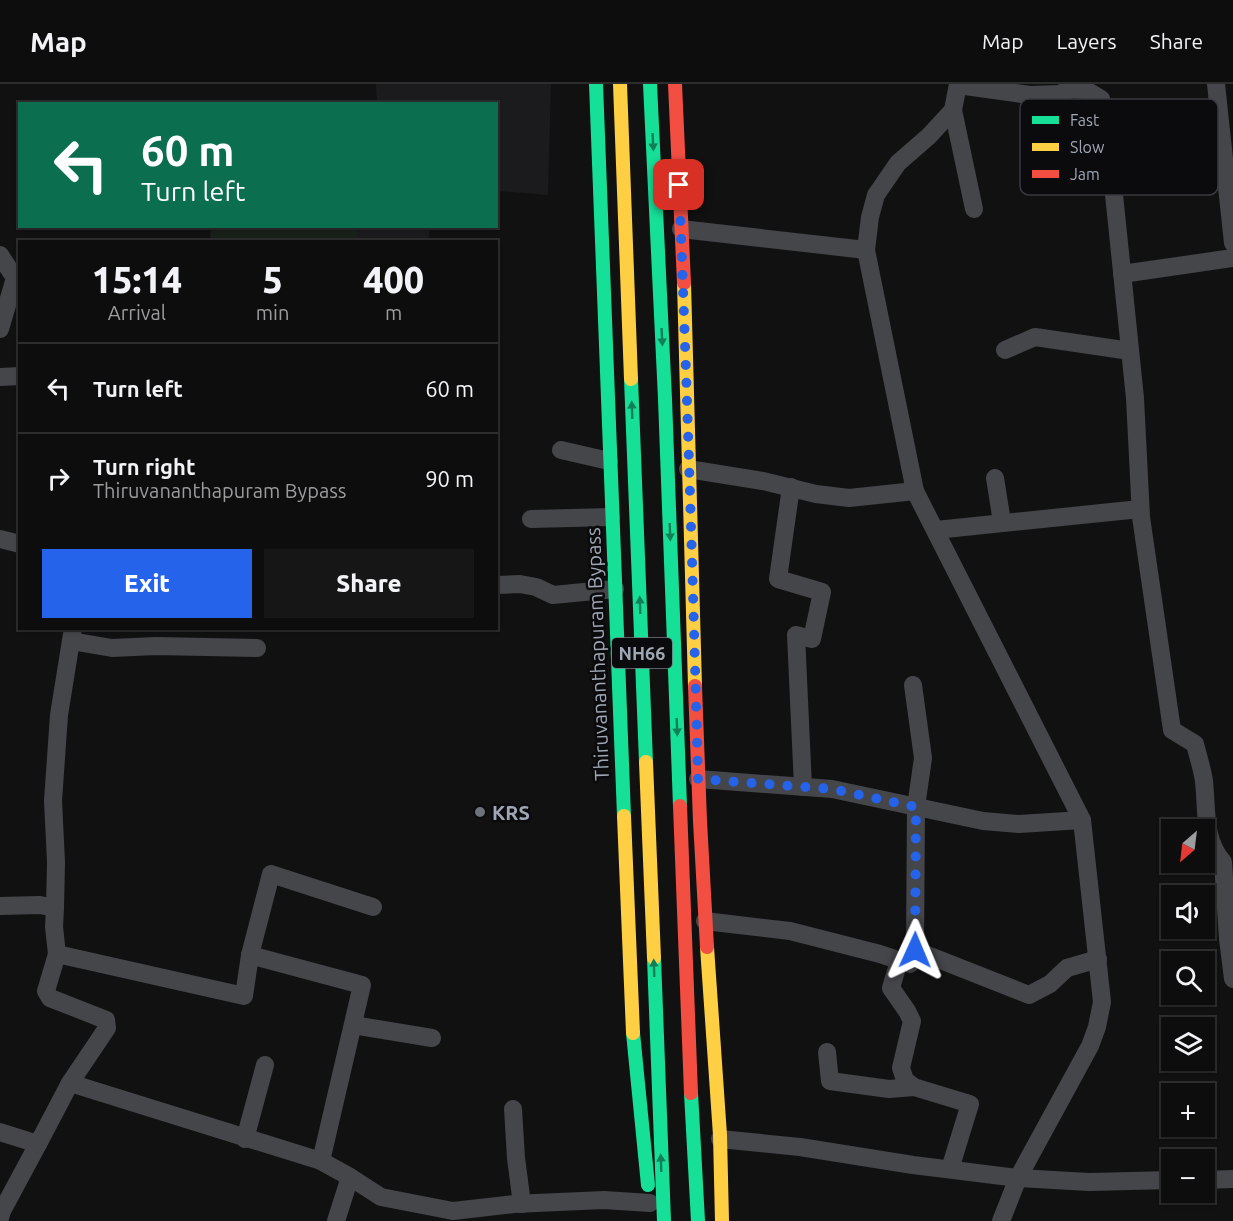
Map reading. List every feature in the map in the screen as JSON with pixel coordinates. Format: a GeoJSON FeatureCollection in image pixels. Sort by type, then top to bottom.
{"type":"FeatureCollection","features":[{"type":"Feature","properties":{"kind":"main road","name":"Thiruvananthapuram Bypass"},"geometry":{"type":"LineString","coordinates":[[596,84],[611,518],[633,1028],[651,1212]]}},
{"type":"Feature","properties":{"kind":"main road","name":"NH66"},"geometry":{"type":"LineString","coordinates":[[620,84],[664,1221]]}},
{"type":"Feature","properties":{"kind":"main road","name":"NH66"},"geometry":{"type":"LineString","coordinates":[[650,84],[665,399],[690,1075],[698,1221]]}},
{"type":"Feature","properties":{"kind":"main road"},"geometry":{"type":"LineString","coordinates":[[675,84],[687,342],[688,469],[698,779],[720,1139],[722,1221]]}},
{"type":"Feature","properties":{"kind":"street"},"geometry":{"type":"LineString","coordinates":[[974,208],[952,110],[958,84],[1030,95],[1059,94],[1071,89],[1086,87],[1101,99]]}},
{"type":"Feature","properties":{"kind":"street"},"geometry":{"type":"LineString","coordinates":[[1216,84],[1218,99]]}},
{"type":"Feature","properties":{"kind":"street"},"geometry":{"type":"LineString","coordinates":[[1218,103],[1233,243]]}},
{"type":"Feature","properties":{"kind":"street"},"geometry":{"type":"LineString","coordinates":[[952,110],[929,136],[898,163],[876,195],[870,217],[866,250],[915,491],[1082,820],[1102,1002],[1097,1028],[1090,1046],[1018,1178],[1002,1221]]}},
{"type":"Feature","properties":{"kind":"street"},"geometry":{"type":"LineString","coordinates":[[1114,195],[1135,398],[1140,509],[1172,730],[1195,744],[1203,779],[1208,832],[1215,853],[1223,862],[1233,979]]}},
{"type":"Feature","properties":{"kind":"street"},"geometry":{"type":"LineString","coordinates":[[681,229],[866,250]]}},
{"type":"Feature","properties":{"kind":"street"},"geometry":{"type":"LineString","coordinates":[[0,255],[17,277],[0,329]]}},
{"type":"Feature","properties":{"kind":"street"},"geometry":{"type":"LineString","coordinates":[[1122,274],[1233,258]]}},
{"type":"Feature","properties":{"kind":"street"},"geometry":{"type":"LineString","coordinates":[[1005,350],[1035,337],[1130,351]]}},
{"type":"Feature","properties":{"kind":"street"},"geometry":{"type":"LineString","coordinates":[[0,377],[18,376]]}},
{"type":"Feature","properties":{"kind":"street"},"geometry":{"type":"LineString","coordinates":[[561,450],[609,461]]}},
{"type":"Feature","properties":{"kind":"street"},"geometry":{"type":"LineString","coordinates":[[688,469],[791,487],[816,494],[849,498],[915,491]]}},
{"type":"Feature","properties":{"kind":"street"},"geometry":{"type":"LineString","coordinates":[[994,478],[1002,522]]}},
{"type":"Feature","properties":{"kind":"street"},"geometry":{"type":"LineString","coordinates":[[791,487],[778,579],[822,592],[812,639],[796,635],[803,787]]}},
{"type":"Feature","properties":{"kind":"street"},"geometry":{"type":"LineString","coordinates":[[936,530],[1140,509]]}},
{"type":"Feature","properties":{"kind":"street"},"geometry":{"type":"LineString","coordinates":[[531,519],[611,518]]}},
{"type":"Feature","properties":{"kind":"street"},"geometry":{"type":"LineString","coordinates":[[0,539],[18,544]]}},
{"type":"Feature","properties":{"kind":"street"},"geometry":{"type":"LineString","coordinates":[[498,585],[528,585],[553,595],[615,589]]}},
{"type":"Feature","properties":{"kind":"street"},"geometry":{"type":"LineString","coordinates":[[0,1218],[2,1210],[70,1083],[107,1028],[106,1020],[50,998],[46,991],[57,954],[54,927],[56,862],[53,801],[59,715],[72,635],[112,648],[156,646],[257,648]]}},
{"type":"Feature","properties":{"kind":"street"},"geometry":{"type":"LineString","coordinates":[[705,921],[790,931],[910,964],[915,950],[916,807],[922,758],[913,686]]}},
{"type":"Feature","properties":{"kind":"street"},"geometry":{"type":"LineString","coordinates":[[698,779],[832,789],[983,821],[1019,824],[1082,820]]}},
{"type":"Feature","properties":{"kind":"street"},"geometry":{"type":"LineString","coordinates":[[57,954],[244,996],[250,955],[271,874],[373,907]]}},
{"type":"Feature","properties":{"kind":"street"},"geometry":{"type":"LineString","coordinates":[[0,906],[40,905],[55,908]]}},
{"type":"Feature","properties":{"kind":"street"},"geometry":{"type":"LineString","coordinates":[[915,950],[1029,995],[1050,984],[1067,968],[1098,959]]}},
{"type":"Feature","properties":{"kind":"street"},"geometry":{"type":"LineString","coordinates":[[250,955],[362,985],[321,1161]]}},
{"type":"Feature","properties":{"kind":"street"},"geometry":{"type":"LineString","coordinates":[[899,961],[891,988],[908,1011],[912,1021],[901,1068],[905,1080],[914,1087],[970,1104],[950,1169]]}},
{"type":"Feature","properties":{"kind":"street"},"geometry":{"type":"LineString","coordinates":[[353,1025],[432,1038]]}},
{"type":"Feature","properties":{"kind":"street"},"geometry":{"type":"LineString","coordinates":[[827,1052],[831,1081],[890,1089],[914,1087]]}},
{"type":"Feature","properties":{"kind":"street"},"geometry":{"type":"LineString","coordinates":[[245,1139],[265,1065]]}},
{"type":"Feature","properties":{"kind":"street"},"geometry":{"type":"LineString","coordinates":[[70,1083],[321,1161],[381,1197],[452,1216],[522,1204],[604,1200],[651,1212]]}},
{"type":"Feature","properties":{"kind":"street"},"geometry":{"type":"LineString","coordinates":[[513,1109],[522,1204]]}},
{"type":"Feature","properties":{"kind":"street"},"geometry":{"type":"LineString","coordinates":[[0,1132],[38,1144]]}},
{"type":"Feature","properties":{"kind":"street"},"geometry":{"type":"LineString","coordinates":[[720,1139],[800,1147],[1018,1178],[1089,1182],[1161,1180]]}},
{"type":"Feature","properties":{"kind":"street"},"geometry":{"type":"LineString","coordinates":[[1215,1180],[1233,1179],[1233,1174]]}},
{"type":"Feature","properties":{"kind":"street"},"geometry":{"type":"LineString","coordinates":[[336,1221],[350,1177]]}},
{"type":"Feature","properties":{"kind":"shaded area"},"geometry":{"type":"Polygon","coordinates":[[[376,84],[551,84],[548,195],[498,191],[498,102],[377,102],[376,84]]]}},
{"type":"Feature","properties":{"kind":"shaded area"},"geometry":{"type":"Polygon","coordinates":[[[211,228],[357,228],[357,240],[210,240],[211,228]]]}},
{"type":"Feature","properties":{"kind":"shaded area"},"geometry":{"type":"Polygon","coordinates":[[[212,228],[430,228],[428,240],[212,240],[212,228]]]}},
{"type":"Feature","properties":{"kind":"traffic: fast"},"geometry":{"type":"LineString","coordinates":[[596,84],[624,816]]}},
{"type":"Feature","properties":{"kind":"traffic: fast"},"geometry":{"type":"LineString","coordinates":[[650,84],[665,399],[680,806]]}},
{"type":"Feature","properties":{"kind":"traffic: fast"},"geometry":{"type":"LineString","coordinates":[[631,379],[646,762]]}},
{"type":"Feature","properties":{"kind":"traffic: fast"},"geometry":{"type":"LineString","coordinates":[[654,958],[664,1221]]}},
{"type":"Feature","properties":{"kind":"traffic: fast"},"geometry":{"type":"LineString","coordinates":[[633,1033],[648,1185]]}},
{"type":"Feature","properties":{"kind":"traffic: fast"},"geometry":{"type":"LineString","coordinates":[[691,1093],[698,1221]]}},
{"type":"Feature","properties":{"kind":"traffic: slow"},"geometry":{"type":"LineString","coordinates":[[620,84],[631,379]]}},
{"type":"Feature","properties":{"kind":"traffic: slow"},"geometry":{"type":"LineString","coordinates":[[684,283],[695,686]]}},
{"type":"Feature","properties":{"kind":"traffic: slow"},"geometry":{"type":"LineString","coordinates":[[646,762],[654,958]]}},
{"type":"Feature","properties":{"kind":"traffic: slow"},"geometry":{"type":"LineString","coordinates":[[624,816],[633,1033]]}},
{"type":"Feature","properties":{"kind":"traffic: slow"},"geometry":{"type":"LineString","coordinates":[[707,947],[720,1135],[722,1221]]}},
{"type":"Feature","properties":{"kind":"traffic: jam"},"geometry":{"type":"LineString","coordinates":[[675,84],[684,283]]}},
{"type":"Feature","properties":{"kind":"traffic: jam"},"geometry":{"type":"LineString","coordinates":[[695,686],[707,947]]}},
{"type":"Feature","properties":{"kind":"traffic: jam"},"geometry":{"type":"LineString","coordinates":[[680,806],[691,1093]]}},
{"type":"Feature","properties":{"kind":"place","name":"KRS"},"geometry":{"type":"Point","coordinates":[480,812]}},
{"type":"Feature","properties":{"kind":"route"},"geometry":{"type":"LineString","coordinates":[[679,185],[687,342],[688,469],[698,779],[832,789],[916,807],[915,950]]}}]}
